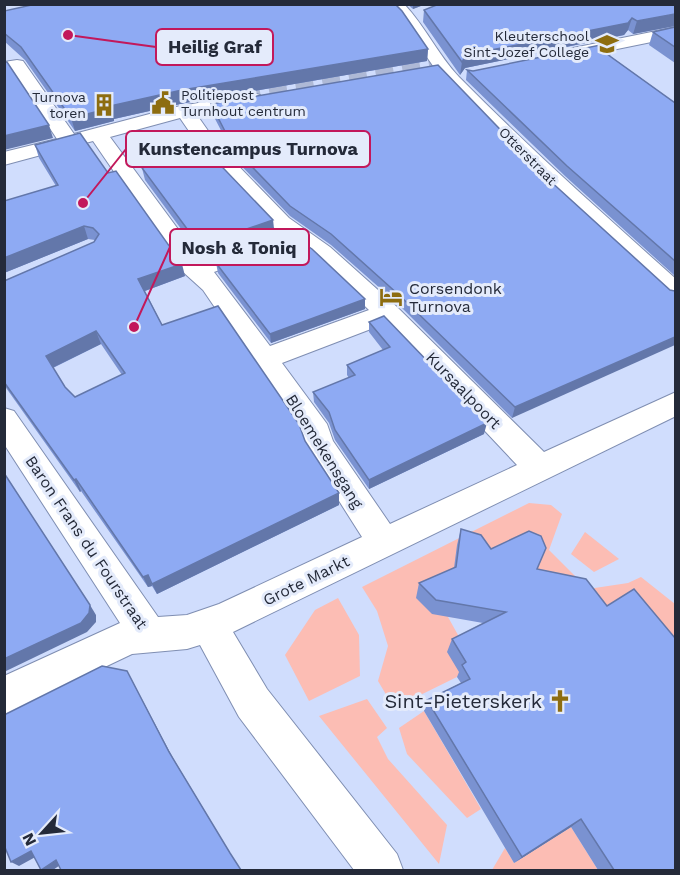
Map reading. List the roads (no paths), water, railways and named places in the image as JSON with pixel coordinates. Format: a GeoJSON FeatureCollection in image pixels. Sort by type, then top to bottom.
{"type":"FeatureCollection","features":[{"type":"Feature","properties":{"kind":"street","name":"Otterstraat"},"geometry":{"type":"LineString","coordinates":[[408,13],[450,78],[555,183],[675,293]]}},
{"type":"Feature","properties":{"kind":"street"},"geometry":{"type":"LineString","coordinates":[[550,58],[675,32]]}},
{"type":"Feature","properties":{"kind":"street","name":"Bloemekensgang"},"geometry":{"type":"LineString","coordinates":[[4,68],[17,65],[57,124],[83,138],[127,176],[155,224],[196,270],[212,284],[265,359],[316,432],[319,444],[384,542]]}},
{"type":"Feature","properties":{"kind":"street"},"geometry":{"type":"LineString","coordinates":[[419,70],[442,67]]}},
{"type":"Feature","properties":{"kind":"street"},"geometry":{"type":"LineString","coordinates":[[4,159],[185,111],[272,96]]}},
{"type":"Feature","properties":{"kind":"street","name":"Kursaalpoort"},"geometry":{"type":"LineString","coordinates":[[185,111],[216,154],[281,223],[322,252],[388,313],[540,468]]}},
{"type":"Feature","properties":{"kind":"street"},"geometry":{"type":"LineString","coordinates":[[190,156],[216,154]]}},
{"type":"Feature","properties":{"kind":"street"},"geometry":{"type":"LineString","coordinates":[[127,176],[148,170]]}},
{"type":"Feature","properties":{"kind":"street"},"geometry":{"type":"LineString","coordinates":[[196,270],[298,234]]}},
{"type":"Feature","properties":{"kind":"street"},"geometry":{"type":"LineString","coordinates":[[265,359],[388,313]]}},
{"type":"Feature","properties":{"kind":"street","name":"Grote Markt"},"geometry":{"type":"LineString","coordinates":[[4,696],[129,637],[187,632],[209,625],[675,404]]}},
{"type":"Feature","properties":{"kind":"street","name":"Baron Frans du Fourstraat"},"geometry":{"type":"LineString","coordinates":[[4,419],[149,634]]}},
{"type":"Feature","properties":{"kind":"street"},"geometry":{"type":"LineString","coordinates":[[209,625],[253,703],[381,870]]}},
{"type":"Feature","properties":{"kind":"tunnel"},"geometry":{"type":"LineString","coordinates":[[216,101],[438,61]]}},
{"type":"Feature","properties":{"kind":"place","name":"Heilig Graf"},"geometry":{"type":"Point","coordinates":[68,35]}},
{"type":"Feature","properties":{"kind":"place","name":"Kleuterschool Sint-Jozef College"},"geometry":{"type":"Point","coordinates":[607,44]}},
{"type":"Feature","properties":{"kind":"place","name":"Politiepost Turnhout centrum"},"geometry":{"type":"Point","coordinates":[163,103]}},
{"type":"Feature","properties":{"kind":"place","name":"Turnova toren"},"geometry":{"type":"Point","coordinates":[104,105]}},
{"type":"Feature","properties":{"kind":"place","name":"Kunstencampus Turnova"},"geometry":{"type":"Point","coordinates":[83,203]}},
{"type":"Feature","properties":{"kind":"place","name":"Corsendonk Turnova"},"geometry":{"type":"Point","coordinates":[391,297]}},
{"type":"Feature","properties":{"kind":"place","name":"Nosh & Toniq"},"geometry":{"type":"Point","coordinates":[134,327]}},
{"type":"Feature","properties":{"kind":"place","name":"Sint-Pieterskerk"},"geometry":{"type":"Point","coordinates":[560,701]}}]}
